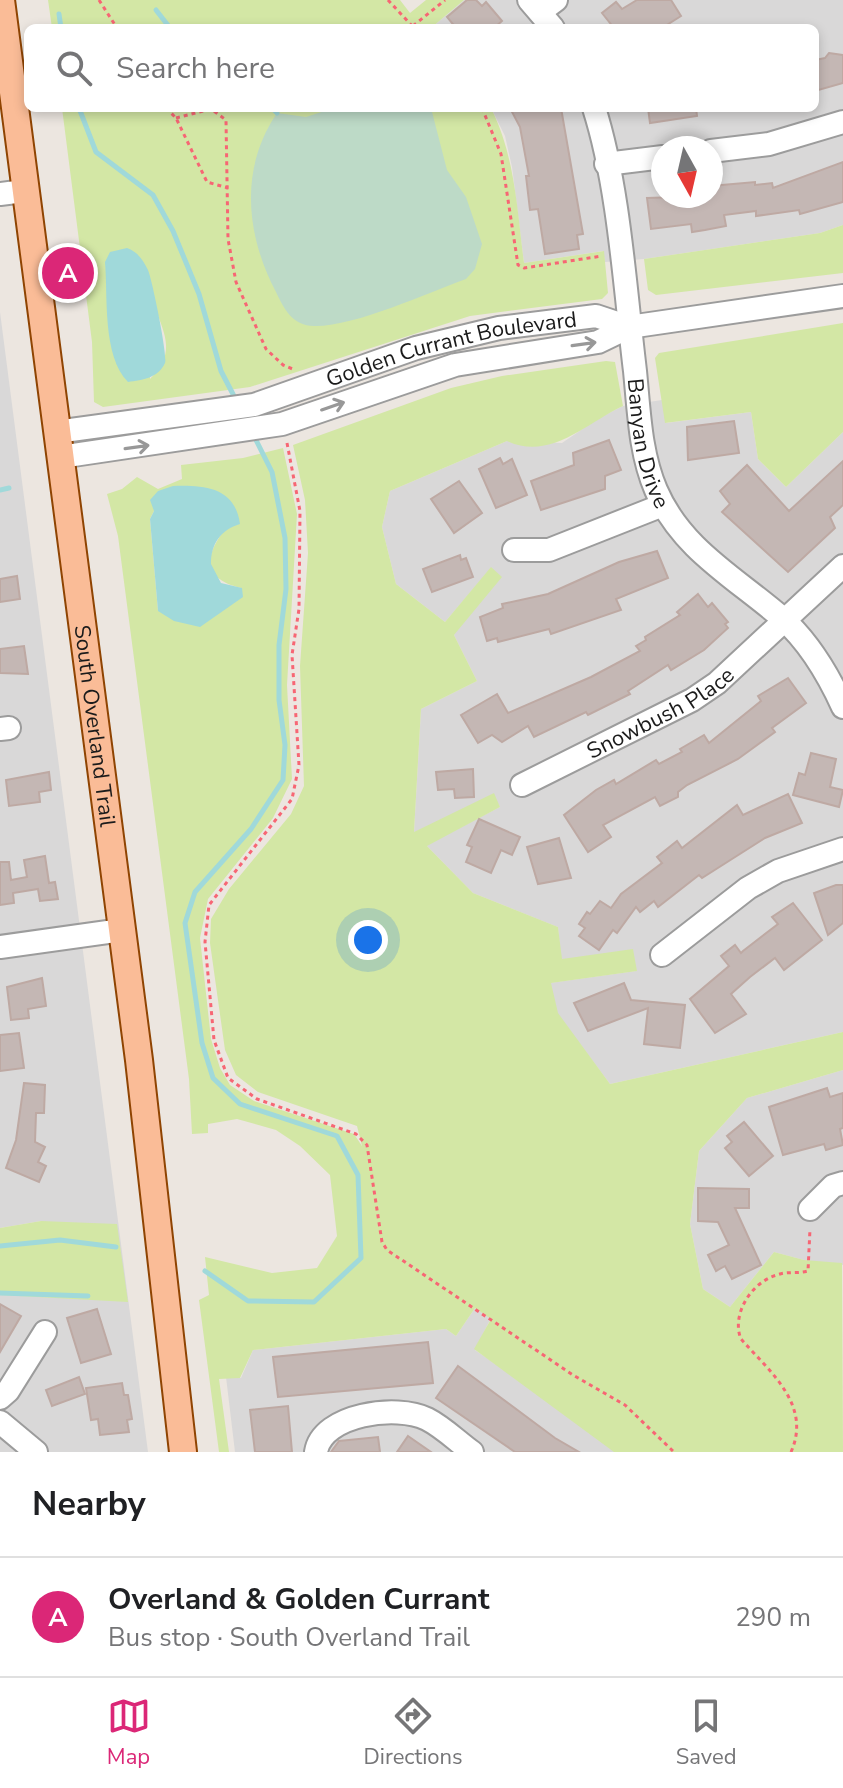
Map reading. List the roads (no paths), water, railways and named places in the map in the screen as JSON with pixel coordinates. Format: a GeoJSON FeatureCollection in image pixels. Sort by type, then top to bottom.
{"type":"FeatureCollection","features":[{"type":"Feature","properties":{"kind":"main road","name":"South Overland Trail"},"geometry":{"type":"LineString","coordinates":[[1,0],[12,192],[58,444],[160,1235],[162,1289],[183,1452]]}},
{"type":"Feature","properties":{"kind":"street","name":"Banyan Drive"},"geometry":{"type":"LineString","coordinates":[[595,112],[603,137],[621,253],[648,470],[663,505],[683,535],[703,556],[785,620],[822,666],[843,707]]}},
{"type":"Feature","properties":{"kind":"street"},"geometry":{"type":"LineString","coordinates":[[723,150],[769,144],[843,122]]}},
{"type":"Feature","properties":{"kind":"street"},"geometry":{"type":"LineString","coordinates":[[606,164],[651,158]]}},
{"type":"Feature","properties":{"kind":"street","name":"Golden Currant Boulevard"},"geometry":{"type":"LineString","coordinates":[[58,444],[233,434],[282,424],[455,365],[598,342],[629,327],[843,296]]}},
{"type":"Feature","properties":{"kind":"street","name":"Golden Currant Boulevard"},"geometry":{"type":"LineString","coordinates":[[58,444],[254,405],[416,348],[499,328],[596,316],[629,327]]}},
{"type":"Feature","properties":{"kind":"street"},"geometry":{"type":"LineString","coordinates":[[276,397],[282,424]]}},
{"type":"Feature","properties":{"kind":"street"},"geometry":{"type":"LineString","coordinates":[[514,550],[549,550],[663,505]]}},
{"type":"Feature","properties":{"kind":"street","name":"Snowbush Place"},"geometry":{"type":"LineString","coordinates":[[522,785],[692,700],[717,683],[843,566]]}},
{"type":"Feature","properties":{"kind":"street"},"geometry":{"type":"LineString","coordinates":[[662,955],[748,888],[778,871],[843,849]]}},
{"type":"Feature","properties":{"kind":"street"},"geometry":{"type":"LineString","coordinates":[[0,947],[122,930]]}},
{"type":"Feature","properties":{"kind":"street"},"geometry":{"type":"LineString","coordinates":[[810,1209],[833,1186],[843,1183]]}},
{"type":"Feature","properties":{"kind":"street"},"geometry":{"type":"LineString","coordinates":[[0,1398],[8,1391],[45,1332]]}},
{"type":"Feature","properties":{"kind":"street"},"geometry":{"type":"LineString","coordinates":[[316,1452],[321,1435],[336,1425],[384,1411],[426,1418],[472,1452]]}},
{"type":"Feature","properties":{"kind":"street"},"geometry":{"type":"LineString","coordinates":[[0,1422],[36,1452]]}},
{"type":"Feature","properties":{"kind":"water"},"geometry":{"type":"Polygon","coordinates":[[[127,248],[140,257],[148,270],[165,357],[162,368],[154,375],[128,382],[120,371],[110,342],[105,262],[110,252],[127,248]]]}},
{"type":"Feature","properties":{"kind":"water"},"geometry":{"type":"Polygon","coordinates":[[[173,486],[196,486],[225,495],[232,502],[240,524],[218,538],[211,564],[221,583],[242,588],[243,597],[200,627],[174,621],[158,611],[150,519],[154,511],[150,500],[158,491],[173,486]]]}},
{"type":"Feature","properties":{"kind":"waterway"},"geometry":{"type":"LineString","coordinates":[[156,10],[167,24]]}},
{"type":"Feature","properties":{"kind":"waterway"},"geometry":{"type":"LineString","coordinates":[[59,14],[60,24]]}},
{"type":"Feature","properties":{"kind":"waterway"},"geometry":{"type":"LineString","coordinates":[[81,112],[96,152],[153,195],[173,231],[199,294],[221,371],[236,400]]}},
{"type":"Feature","properties":{"kind":"waterway"},"geometry":{"type":"LineString","coordinates":[[205,1271],[248,1301],[314,1302],[361,1258],[358,1175],[337,1136],[240,1104],[213,1078],[202,1043],[185,923],[195,892],[251,829],[283,780],[285,745],[279,700],[279,645],[286,589],[285,538],[272,472],[253,434]]}},
{"type":"Feature","properties":{"kind":"waterway"},"geometry":{"type":"LineString","coordinates":[[0,490],[9,488]]}},
{"type":"Feature","properties":{"kind":"waterway"},"geometry":{"type":"LineString","coordinates":[[0,1246],[60,1240],[116,1247]]}},
{"type":"Feature","properties":{"kind":"waterway"},"geometry":{"type":"LineString","coordinates":[[0,1293],[88,1296]]}},
{"type":"Feature","properties":{"kind":"place","name":"Overland & Golden Currant"},"geometry":{"type":"Point","coordinates":[68,273]}}]}
